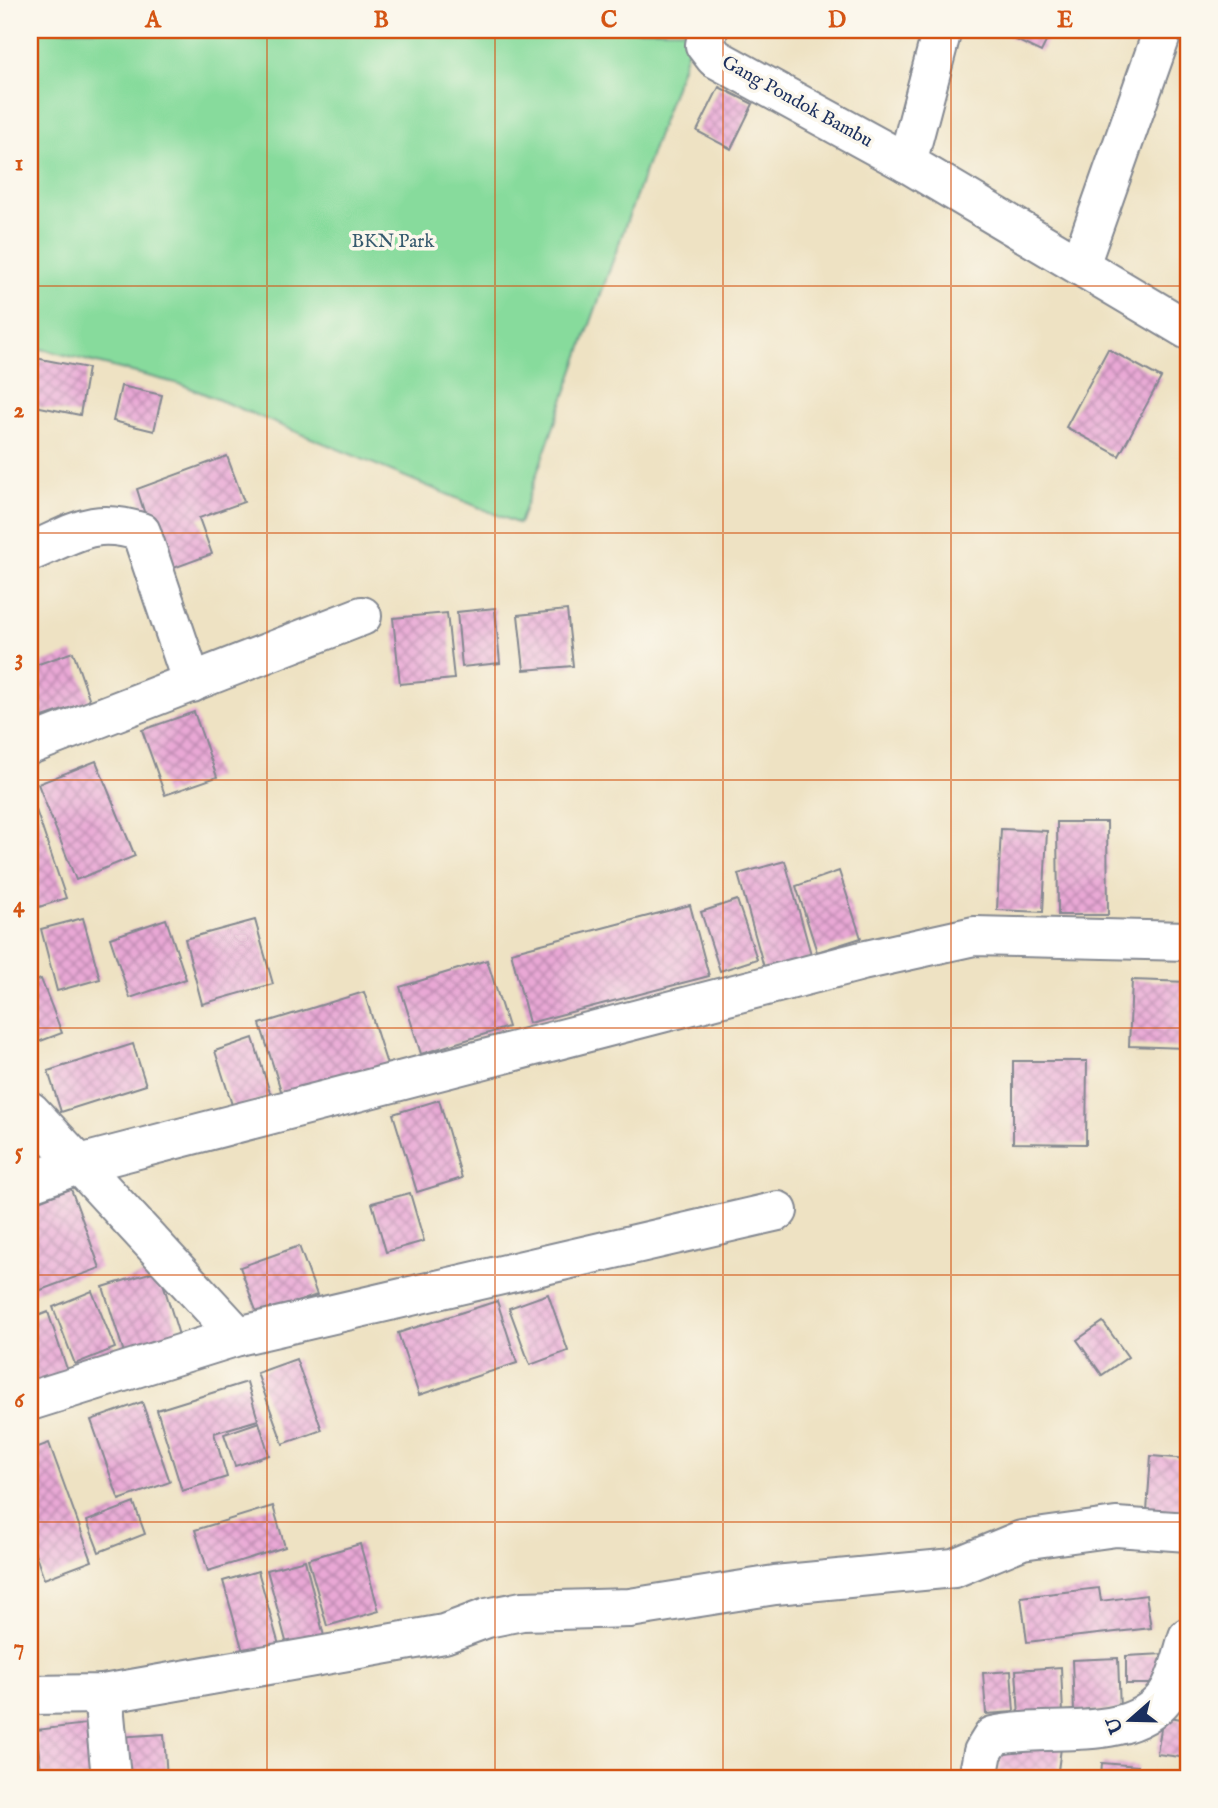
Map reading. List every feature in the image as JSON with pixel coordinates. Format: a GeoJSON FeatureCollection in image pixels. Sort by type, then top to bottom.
{"type":"FeatureCollection","features":[{"type":"Feature","properties":{"kind":"street","name":"Gang Pondok Bambu"},"geometry":{"type":"LineString","coordinates":[[708,30],[705,45],[715,58],[906,163],[1188,330]]}},
{"type":"Feature","properties":{"kind":"street"},"geometry":{"type":"LineString","coordinates":[[906,163],[942,30]]}},
{"type":"Feature","properties":{"kind":"street"},"geometry":{"type":"LineString","coordinates":[[1080,265],[1163,30]]}},
{"type":"Feature","properties":{"kind":"street"},"geometry":{"type":"LineString","coordinates":[[30,552],[100,524],[119,525],[141,533],[192,683]]}},
{"type":"Feature","properties":{"kind":"street"},"geometry":{"type":"LineString","coordinates":[[30,745],[362,617]]}},
{"type":"Feature","properties":{"kind":"street"},"geometry":{"type":"LineString","coordinates":[[30,1182],[80,1164],[810,974],[974,936],[1188,941]]}},
{"type":"Feature","properties":{"kind":"street"},"geometry":{"type":"LineString","coordinates":[[30,1111],[238,1336]]}},
{"type":"Feature","properties":{"kind":"street"},"geometry":{"type":"LineString","coordinates":[[30,1401],[238,1336],[778,1212]]}},
{"type":"Feature","properties":{"kind":"street"},"geometry":{"type":"LineString","coordinates":[[30,1695],[103,1694],[444,1634],[487,1618],[522,1611],[630,1608],[775,1585],[954,1568],[1022,1540],[1115,1527],[1188,1532]]}},
{"type":"Feature","properties":{"kind":"street"},"geometry":{"type":"LineString","coordinates":[[978,1778],[983,1752],[993,1736],[1027,1731],[1107,1729],[1138,1721],[1177,1697],[1188,1637]]}},
{"type":"Feature","properties":{"kind":"street"},"geometry":{"type":"LineString","coordinates":[[103,1694],[111,1778]]}},
{"type":"Feature","properties":{"kind":"green space","name":"BKN Park"},"geometry":{"type":"Polygon","coordinates":[[[30,30],[695,30],[519,524],[183,385],[30,346],[30,30]]]}},
{"type":"Feature","properties":{"kind":"building"},"geometry":{"type":"Polygon","coordinates":[[[995,30],[1052,30],[1041,52],[995,30]]]}},
{"type":"Feature","properties":{"kind":"building"},"geometry":{"type":"Polygon","coordinates":[[[719,87],[753,104],[731,149],[697,131],[719,87]]]}},
{"type":"Feature","properties":{"kind":"building"},"geometry":{"type":"Polygon","coordinates":[[[1108,349],[1161,378],[1119,456],[1066,427],[1108,349]]]}},
{"type":"Feature","properties":{"kind":"building"},"geometry":{"type":"Polygon","coordinates":[[[30,357],[88,368],[80,415],[30,405],[30,357]]]}},
{"type":"Feature","properties":{"kind":"building"},"geometry":{"type":"Polygon","coordinates":[[[121,386],[162,395],[154,431],[113,421],[121,386]]]}},
{"type":"Feature","properties":{"kind":"building"},"geometry":{"type":"Polygon","coordinates":[[[227,456],[244,502],[199,518],[212,554],[163,572],[137,489],[227,456]]]}},
{"type":"Feature","properties":{"kind":"building"},"geometry":{"type":"Polygon","coordinates":[[[495,608],[500,663],[462,667],[457,612],[495,608]]]}},
{"type":"Feature","properties":{"kind":"building"},"geometry":{"type":"Polygon","coordinates":[[[567,610],[573,666],[524,670],[518,615],[567,610]]]}},
{"type":"Feature","properties":{"kind":"building"},"geometry":{"type":"Polygon","coordinates":[[[447,613],[454,679],[400,684],[393,618],[447,613]]]}},
{"type":"Feature","properties":{"kind":"building"},"geometry":{"type":"Polygon","coordinates":[[[73,652],[90,701],[31,721],[30,667],[73,652]]]}},
{"type":"Feature","properties":{"kind":"building"},"geometry":{"type":"Polygon","coordinates":[[[194,712],[217,777],[165,795],[142,730],[194,712]]]}},
{"type":"Feature","properties":{"kind":"building"},"geometry":{"type":"Polygon","coordinates":[[[96,761],[135,856],[76,880],[38,784],[96,761]]]}},
{"type":"Feature","properties":{"kind":"building"},"geometry":{"type":"Polygon","coordinates":[[[36,810],[66,898],[30,910],[30,812],[36,810]]]}},
{"type":"Feature","properties":{"kind":"building"},"geometry":{"type":"Polygon","coordinates":[[[1057,822],[1107,822],[1108,915],[1058,915],[1057,822]]]}},
{"type":"Feature","properties":{"kind":"building"},"geometry":{"type":"Polygon","coordinates":[[[1001,829],[1047,831],[1043,912],[997,910],[1001,829]]]}},
{"type":"Feature","properties":{"kind":"building"},"geometry":{"type":"Polygon","coordinates":[[[785,861],[812,958],[765,971],[738,874],[785,861]]]}},
{"type":"Feature","properties":{"kind":"building"},"geometry":{"type":"Polygon","coordinates":[[[839,871],[861,938],[817,952],[796,886],[839,871]]]}},
{"type":"Feature","properties":{"kind":"building"},"geometry":{"type":"Polygon","coordinates":[[[737,900],[757,959],[720,971],[701,912],[737,900]]]}},
{"type":"Feature","properties":{"kind":"building"},"geometry":{"type":"Polygon","coordinates":[[[690,905],[709,976],[529,1023],[511,952],[690,905]]]}},
{"type":"Feature","properties":{"kind":"building"},"geometry":{"type":"Polygon","coordinates":[[[83,918],[100,979],[57,991],[41,929],[83,918]]]}},
{"type":"Feature","properties":{"kind":"building"},"geometry":{"type":"Polygon","coordinates":[[[166,919],[186,979],[130,998],[110,938],[166,919]]]}},
{"type":"Feature","properties":{"kind":"building"},"geometry":{"type":"Polygon","coordinates":[[[255,920],[273,984],[202,1004],[185,939],[255,920]]]}},
{"type":"Feature","properties":{"kind":"building"},"geometry":{"type":"Polygon","coordinates":[[[487,960],[508,1027],[421,1054],[400,987],[487,960]]]}},
{"type":"Feature","properties":{"kind":"building"},"geometry":{"type":"Polygon","coordinates":[[[41,979],[62,1033],[30,1045],[30,983],[41,979]]]}},
{"type":"Feature","properties":{"kind":"building"},"geometry":{"type":"Polygon","coordinates":[[[1132,980],[1188,982],[1185,1048],[1129,1046],[1132,980]]]}},
{"type":"Feature","properties":{"kind":"building"},"geometry":{"type":"Polygon","coordinates":[[[364,992],[388,1068],[284,1100],[260,1024],[364,992]]]}},
{"type":"Feature","properties":{"kind":"building"},"geometry":{"type":"Polygon","coordinates":[[[253,1038],[271,1096],[233,1108],[215,1051],[253,1038]]]}},
{"type":"Feature","properties":{"kind":"building"},"geometry":{"type":"Polygon","coordinates":[[[133,1044],[146,1085],[61,1112],[48,1071],[133,1044]]]}},
{"type":"Feature","properties":{"kind":"building"},"geometry":{"type":"Polygon","coordinates":[[[1013,1061],[1087,1061],[1086,1144],[1013,1143],[1013,1061]]]}},
{"type":"Feature","properties":{"kind":"building"},"geometry":{"type":"Polygon","coordinates":[[[439,1100],[462,1178],[417,1192],[393,1114],[439,1100]]]}},
{"type":"Feature","properties":{"kind":"building"},"geometry":{"type":"Polygon","coordinates":[[[71,1189],[100,1268],[30,1294],[30,1204],[71,1189]]]}},
{"type":"Feature","properties":{"kind":"building"},"geometry":{"type":"Polygon","coordinates":[[[410,1193],[424,1241],[386,1252],[372,1203],[410,1193]]]}},
{"type":"Feature","properties":{"kind":"building"},"geometry":{"type":"Polygon","coordinates":[[[299,1246],[317,1295],[258,1316],[240,1267],[299,1246]]]}},
{"type":"Feature","properties":{"kind":"building"},"geometry":{"type":"Polygon","coordinates":[[[159,1270],[182,1345],[127,1362],[103,1287],[159,1270]]]}},
{"type":"Feature","properties":{"kind":"building"},"geometry":{"type":"Polygon","coordinates":[[[92,1291],[115,1348],[75,1364],[53,1307],[92,1291]]]}},
{"type":"Feature","properties":{"kind":"building"},"geometry":{"type":"Polygon","coordinates":[[[548,1294],[568,1351],[530,1365],[509,1308],[548,1294]]]}},
{"type":"Feature","properties":{"kind":"building"},"geometry":{"type":"Polygon","coordinates":[[[497,1301],[517,1363],[419,1395],[398,1333],[497,1301]]]}},
{"type":"Feature","properties":{"kind":"building"},"geometry":{"type":"Polygon","coordinates":[[[48,1312],[70,1378],[30,1391],[30,1319],[48,1312]]]}},
{"type":"Feature","properties":{"kind":"building"},"geometry":{"type":"Polygon","coordinates":[[[1103,1322],[1128,1357],[1102,1375],[1077,1340],[1103,1322]]]}},
{"type":"Feature","properties":{"kind":"building"},"geometry":{"type":"Polygon","coordinates":[[[296,1359],[322,1430],[283,1444],[257,1373],[296,1359]]]}},
{"type":"Feature","properties":{"kind":"building"},"geometry":{"type":"Polygon","coordinates":[[[247,1382],[258,1420],[214,1433],[227,1477],[182,1491],[157,1410],[247,1382]]]}},
{"type":"Feature","properties":{"kind":"building"},"geometry":{"type":"Polygon","coordinates":[[[142,1402],[170,1482],[119,1500],[91,1420],[142,1402]]]}},
{"type":"Feature","properties":{"kind":"building"},"geometry":{"type":"Polygon","coordinates":[[[259,1422],[269,1455],[235,1466],[224,1434],[259,1422]]]}},
{"type":"Feature","properties":{"kind":"building"},"geometry":{"type":"Polygon","coordinates":[[[49,1443],[92,1561],[44,1579],[30,1539],[30,1450],[49,1443]]]}},
{"type":"Feature","properties":{"kind":"building"},"geometry":{"type":"Polygon","coordinates":[[[1151,1456],[1188,1459],[1188,1514],[1147,1511],[1151,1456]]]}},
{"type":"Feature","properties":{"kind":"building"},"geometry":{"type":"Polygon","coordinates":[[[134,1503],[145,1534],[99,1552],[87,1521],[134,1503]]]}},
{"type":"Feature","properties":{"kind":"building"},"geometry":{"type":"Polygon","coordinates":[[[273,1506],[285,1547],[208,1571],[195,1530],[273,1506]]]}},
{"type":"Feature","properties":{"kind":"building"},"geometry":{"type":"Polygon","coordinates":[[[360,1544],[379,1611],[327,1626],[308,1559],[360,1544]]]}},
{"type":"Feature","properties":{"kind":"building"},"geometry":{"type":"Polygon","coordinates":[[[305,1560],[324,1636],[287,1645],[267,1570],[305,1560]]]}},
{"type":"Feature","properties":{"kind":"building"},"geometry":{"type":"Polygon","coordinates":[[[258,1571],[279,1645],[244,1655],[223,1581],[258,1571]]]}},
{"type":"Feature","properties":{"kind":"building"},"geometry":{"type":"Polygon","coordinates":[[[1099,1588],[1101,1601],[1146,1595],[1151,1628],[1027,1642],[1021,1597],[1099,1588]]]}},
{"type":"Feature","properties":{"kind":"building"},"geometry":{"type":"Polygon","coordinates":[[[1164,1654],[1164,1684],[1126,1684],[1126,1656],[1164,1654]]]}},
{"type":"Feature","properties":{"kind":"building"},"geometry":{"type":"Polygon","coordinates":[[[1118,1658],[1120,1710],[1074,1712],[1072,1660],[1118,1658]]]}},
{"type":"Feature","properties":{"kind":"building"},"geometry":{"type":"Polygon","coordinates":[[[1061,1667],[1063,1714],[1019,1716],[1016,1670],[1061,1667]]]}},
{"type":"Feature","properties":{"kind":"building"},"geometry":{"type":"Polygon","coordinates":[[[1011,1671],[1014,1712],[986,1714],[983,1673],[1011,1671]]]}},
{"type":"Feature","properties":{"kind":"building"},"geometry":{"type":"Polygon","coordinates":[[[1163,1716],[1188,1720],[1188,1758],[1157,1754],[1163,1716]]]}},
{"type":"Feature","properties":{"kind":"building"},"geometry":{"type":"Polygon","coordinates":[[[94,1723],[101,1778],[42,1778],[36,1730],[94,1723]]]}},
{"type":"Feature","properties":{"kind":"building"},"geometry":{"type":"Polygon","coordinates":[[[164,1734],[167,1778],[119,1778],[116,1737],[164,1734]]]}},
{"type":"Feature","properties":{"kind":"building"},"geometry":{"type":"Polygon","coordinates":[[[1003,1741],[1061,1748],[1057,1778],[998,1778],[1003,1741]]]}},
{"type":"Feature","properties":{"kind":"building"},"geometry":{"type":"Polygon","coordinates":[[[1102,1763],[1138,1766],[1137,1778],[1101,1778],[1102,1763]]]}}]}
